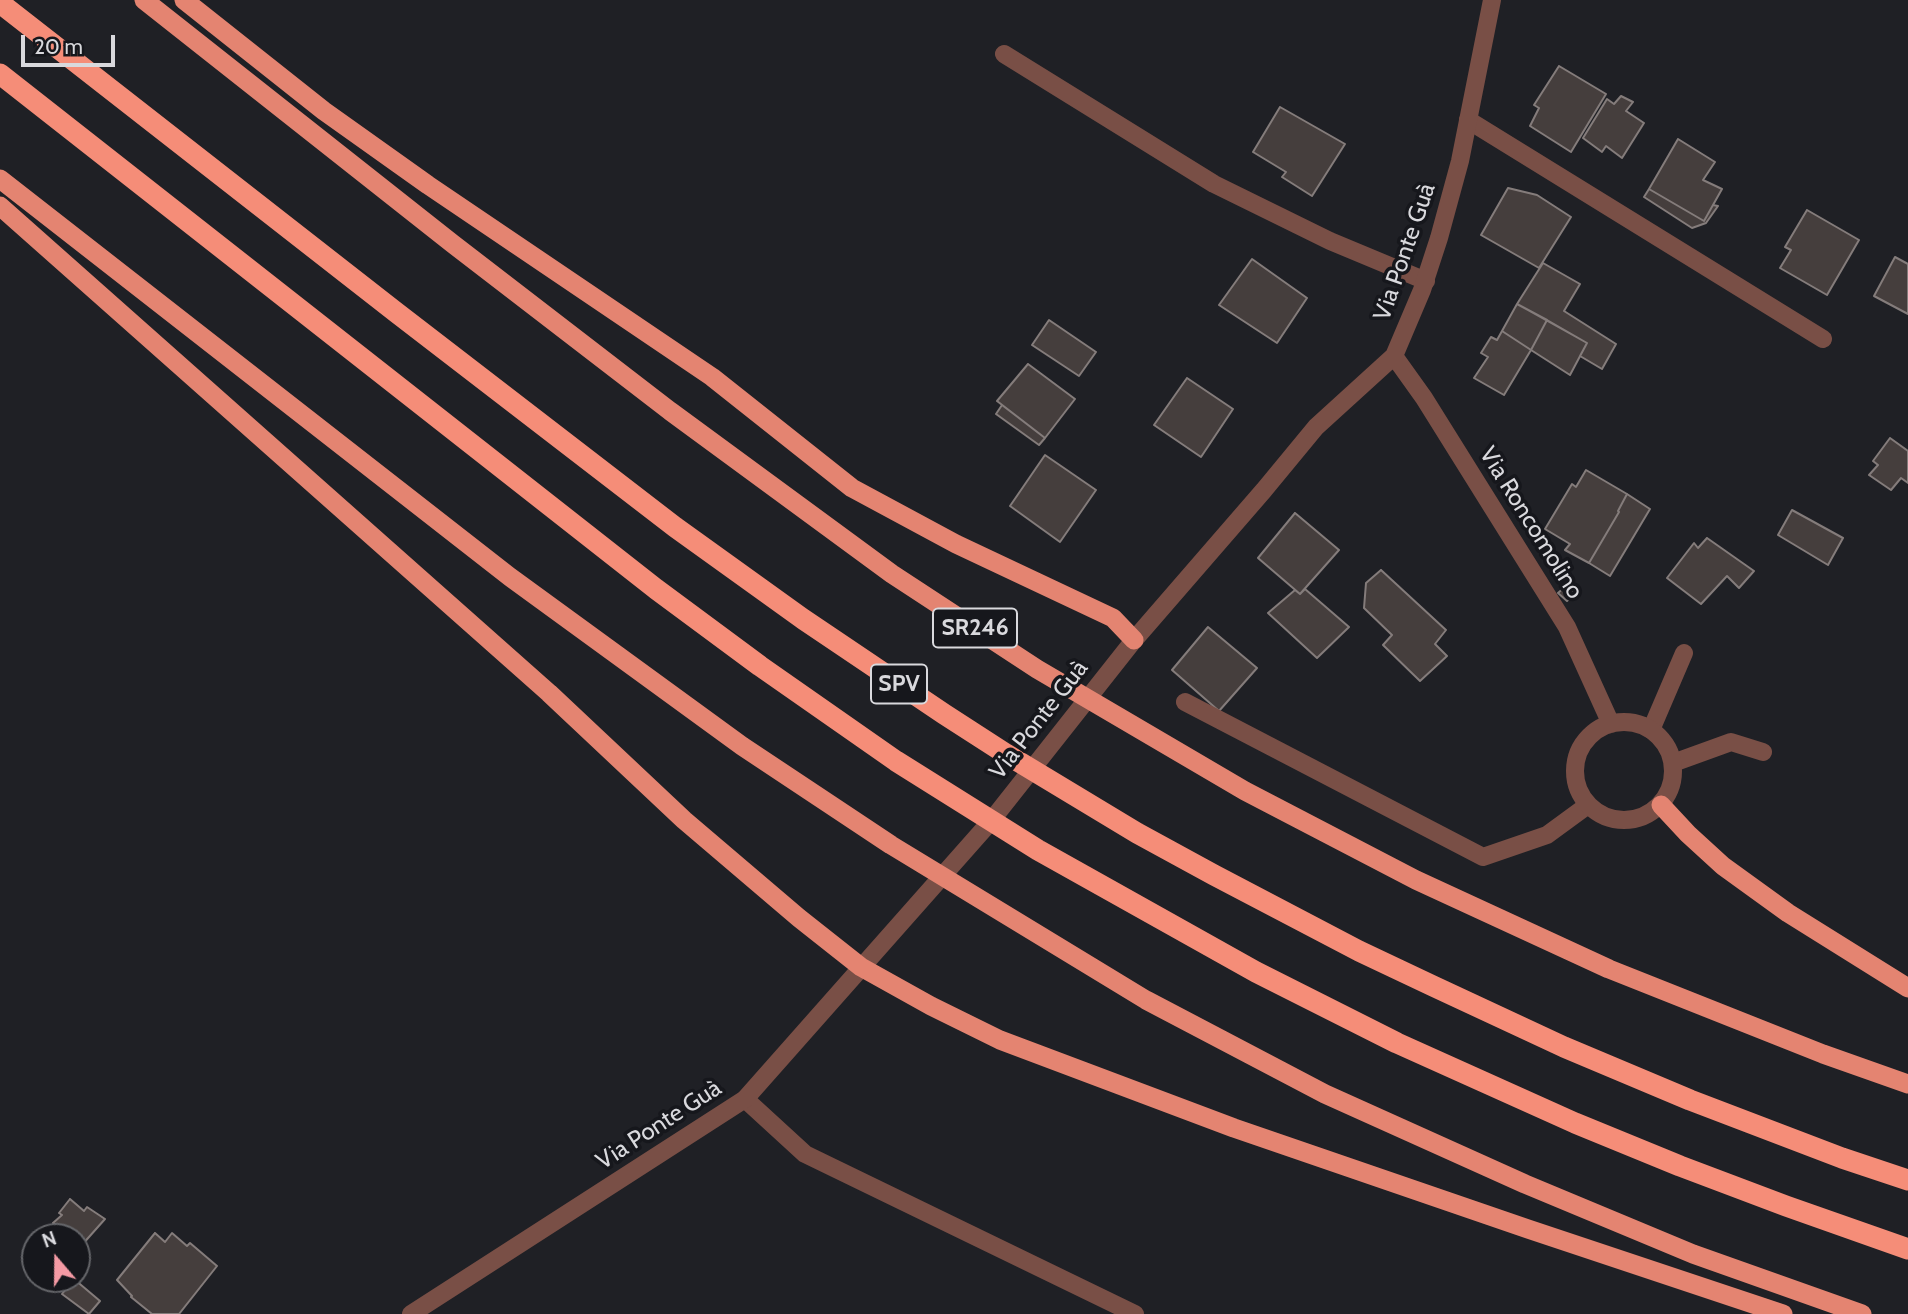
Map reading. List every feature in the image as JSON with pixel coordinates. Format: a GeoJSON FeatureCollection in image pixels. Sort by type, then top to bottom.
{"type":"FeatureCollection","features":[{"type":"Feature","properties":{"kind":"highway","name":"SR246"},"geometry":{"type":"LineString","coordinates":[[144,0],[670,411],[892,574],[1037,669],[1245,791],[1416,880],[1609,969],[1822,1054],[1908,1084]]}},
{"type":"Feature","properties":{"kind":"highway"},"geometry":{"type":"LineString","coordinates":[[184,0],[345,125],[428,185],[712,377],[852,488],[956,544],[1113,618],[1134,640]]}},
{"type":"Feature","properties":{"kind":"highway","name":"SPV"},"geometry":{"type":"LineString","coordinates":[[0,3],[674,527],[803,619],[996,747],[1137,833],[1359,951],[1564,1047],[1690,1100],[1908,1181]]}},
{"type":"Feature","properties":{"kind":"highway","name":"SPV"},"geometry":{"type":"LineString","coordinates":[[0,74],[656,589],[896,761],[1038,850],[1256,972],[1397,1043],[1575,1123],[1680,1166],[1908,1249]]}},
{"type":"Feature","properties":{"kind":"highway"},"geometry":{"type":"LineString","coordinates":[[0,179],[510,577],[742,746],[891,845],[1146,999],[1325,1094],[1525,1184],[1693,1254],[1861,1314]]}},
{"type":"Feature","properties":{"kind":"highway"},"geometry":{"type":"LineString","coordinates":[[0,206],[549,693],[684,820],[861,967],[931,1006],[1013,1045],[1234,1128],[1783,1314]]}},
{"type":"Feature","properties":{"kind":"highway"},"geometry":{"type":"LineString","coordinates":[[1661,804],[1688,834],[1723,866],[1788,913],[1908,988]]}},
{"type":"Feature","properties":{"kind":"street","name":"Via Ponte Guà"},"geometry":{"type":"LineString","coordinates":[[411,1314],[745,1099],[991,821],[1134,640],[1316,427],[1394,356],[1426,281],[1460,161],[1492,0]]}},
{"type":"Feature","properties":{"kind":"street"},"geometry":{"type":"LineString","coordinates":[[1004,54],[1214,184],[1330,242],[1426,281]]}},
{"type":"Feature","properties":{"kind":"street"},"geometry":{"type":"LineString","coordinates":[[1468,120],[1823,339]]}},
{"type":"Feature","properties":{"kind":"street","name":"Via Roncomolino"},"geometry":{"type":"LineString","coordinates":[[1394,356],[1424,398],[1567,627],[1611,724]]}},
{"type":"Feature","properties":{"kind":"street"},"geometry":{"type":"LineString","coordinates":[[1651,730],[1684,653]]}},
{"type":"Feature","properties":{"kind":"street"},"geometry":{"type":"LineString","coordinates":[[1185,702],[1483,857],[1547,835],[1588,805]]}},
{"type":"Feature","properties":{"kind":"street"},"geometry":{"type":"LineString","coordinates":[[1611,724],[1639,724],[1651,730],[1669,750],[1673,763],[1672,785],[1661,804],[1648,815],[1633,820],[1616,820],[1601,815],[1588,805],[1579,791],[1575,775],[1576,758],[1584,743],[1596,731],[1611,724]]}},
{"type":"Feature","properties":{"kind":"street"},"geometry":{"type":"LineString","coordinates":[[1673,763],[1731,741],[1763,752]]}},
{"type":"Feature","properties":{"kind":"street"},"geometry":{"type":"LineString","coordinates":[[745,1099],[805,1154],[1135,1314]]}},
{"type":"Feature","properties":{"kind":"building"},"geometry":{"type":"Polygon","coordinates":[[[1559,66],[1606,94],[1571,152],[1530,126],[1539,108],[1534,105],[1559,66]]]}},
{"type":"Feature","properties":{"kind":"building"},"geometry":{"type":"Polygon","coordinates":[[[1621,96],[1633,102],[1626,111],[1644,123],[1622,158],[1606,146],[1602,152],[1583,138],[1607,99],[1614,104],[1621,96]]]}},
{"type":"Feature","properties":{"kind":"building"},"geometry":{"type":"Polygon","coordinates":[[[1280,107],[1345,144],[1312,196],[1282,177],[1286,172],[1253,152],[1280,107]]]}},
{"type":"Feature","properties":{"kind":"building"},"geometry":{"type":"Polygon","coordinates":[[[1678,139],[1715,162],[1703,180],[1722,189],[1704,221],[1649,189],[1678,139]]]}},
{"type":"Feature","properties":{"kind":"building"},"geometry":{"type":"Polygon","coordinates":[[[1508,188],[1537,195],[1571,217],[1539,268],[1481,235],[1508,188]]]}},
{"type":"Feature","properties":{"kind":"building"},"geometry":{"type":"Polygon","coordinates":[[[1649,189],[1704,221],[1713,205],[1718,206],[1706,223],[1692,228],[1644,197],[1649,189]]]}},
{"type":"Feature","properties":{"kind":"building"},"geometry":{"type":"Polygon","coordinates":[[[1807,210],[1859,240],[1827,295],[1780,268],[1791,250],[1785,247],[1807,210]]]}},
{"type":"Feature","properties":{"kind":"building"},"geometry":{"type":"Polygon","coordinates":[[[1895,257],[1908,264],[1908,314],[1874,296],[1895,257]]]}},
{"type":"Feature","properties":{"kind":"building"},"geometry":{"type":"Polygon","coordinates":[[[1252,259],[1307,298],[1277,343],[1219,305],[1252,259]]]}},
{"type":"Feature","properties":{"kind":"building"},"geometry":{"type":"Polygon","coordinates":[[[1543,263],[1580,284],[1564,311],[1616,344],[1602,369],[1580,356],[1587,343],[1517,304],[1543,263]]]}},
{"type":"Feature","properties":{"kind":"building"},"geometry":{"type":"Polygon","coordinates":[[[1517,304],[1547,320],[1531,350],[1502,331],[1517,304]]]}},
{"type":"Feature","properties":{"kind":"building"},"geometry":{"type":"Polygon","coordinates":[[[1049,320],[1096,352],[1079,376],[1032,345],[1049,320]]]}},
{"type":"Feature","properties":{"kind":"building"},"geometry":{"type":"Polygon","coordinates":[[[1547,320],[1587,343],[1570,375],[1531,350],[1547,320]]]}},
{"type":"Feature","properties":{"kind":"building"},"geometry":{"type":"Polygon","coordinates":[[[1502,331],[1531,350],[1504,395],[1474,378],[1488,357],[1481,353],[1491,337],[1497,340],[1502,331]]]}},
{"type":"Feature","properties":{"kind":"building"},"geometry":{"type":"Polygon","coordinates":[[[1028,364],[1075,399],[1045,438],[997,401],[1028,364]]]}},
{"type":"Feature","properties":{"kind":"building"},"geometry":{"type":"Polygon","coordinates":[[[1187,378],[1233,409],[1201,457],[1154,425],[1187,378]]]}},
{"type":"Feature","properties":{"kind":"building"},"geometry":{"type":"Polygon","coordinates":[[[1002,405],[1045,438],[1039,445],[996,414],[1002,405]]]}},
{"type":"Feature","properties":{"kind":"building"},"geometry":{"type":"Polygon","coordinates":[[[1890,438],[1908,451],[1908,483],[1901,478],[1891,490],[1869,475],[1878,465],[1873,461],[1890,438]]]}},
{"type":"Feature","properties":{"kind":"building"},"geometry":{"type":"Polygon","coordinates":[[[1045,455],[1096,490],[1060,542],[1010,506],[1045,455]]]}},
{"type":"Feature","properties":{"kind":"building"},"geometry":{"type":"Polygon","coordinates":[[[1586,470],[1627,494],[1589,563],[1565,550],[1570,544],[1545,529],[1572,484],[1576,487],[1586,470]]]}},
{"type":"Feature","properties":{"kind":"building"},"geometry":{"type":"Polygon","coordinates":[[[1627,494],[1650,509],[1610,576],[1589,563],[1627,494]]]}},
{"type":"Feature","properties":{"kind":"building"},"geometry":{"type":"Polygon","coordinates":[[[1792,510],[1843,538],[1828,565],[1778,535],[1792,510]]]}},
{"type":"Feature","properties":{"kind":"building"},"geometry":{"type":"Polygon","coordinates":[[[1295,513],[1339,550],[1300,594],[1258,558],[1295,513]]]}},
{"type":"Feature","properties":{"kind":"building"},"geometry":{"type":"Polygon","coordinates":[[[1707,538],[1754,571],[1739,588],[1727,576],[1701,604],[1667,578],[1694,543],[1698,548],[1707,538]]]}},
{"type":"Feature","properties":{"kind":"building"},"geometry":{"type":"Polygon","coordinates":[[[1381,570],[1446,630],[1435,644],[1447,656],[1420,681],[1383,645],[1392,635],[1364,608],[1366,583],[1381,570]]]}},
{"type":"Feature","properties":{"kind":"building"},"geometry":{"type":"Polygon","coordinates":[[[1567,585],[1574,594],[1567,601],[1558,593],[1567,585]]]}},
{"type":"Feature","properties":{"kind":"building"},"geometry":{"type":"Polygon","coordinates":[[[1305,589],[1349,627],[1317,658],[1268,613],[1295,590],[1300,594],[1305,589]]]}},
{"type":"Feature","properties":{"kind":"building"},"geometry":{"type":"Polygon","coordinates":[[[1208,627],[1257,668],[1219,711],[1172,670],[1208,627]]]}},
{"type":"Feature","properties":{"kind":"building"},"geometry":{"type":"Polygon","coordinates":[[[70,1199],[84,1211],[87,1207],[105,1219],[91,1235],[91,1223],[53,1223],[62,1215],[59,1213],[70,1199]]]}},
{"type":"Feature","properties":{"kind":"building"},"geometry":{"type":"Polygon","coordinates":[[[155,1233],[165,1242],[172,1233],[187,1246],[190,1243],[217,1266],[179,1314],[152,1314],[131,1297],[117,1280],[155,1233]]]}},
{"type":"Feature","properties":{"kind":"building"},"geometry":{"type":"Polygon","coordinates":[[[91,1293],[100,1301],[89,1314],[62,1294],[91,1293]]]}}]}
